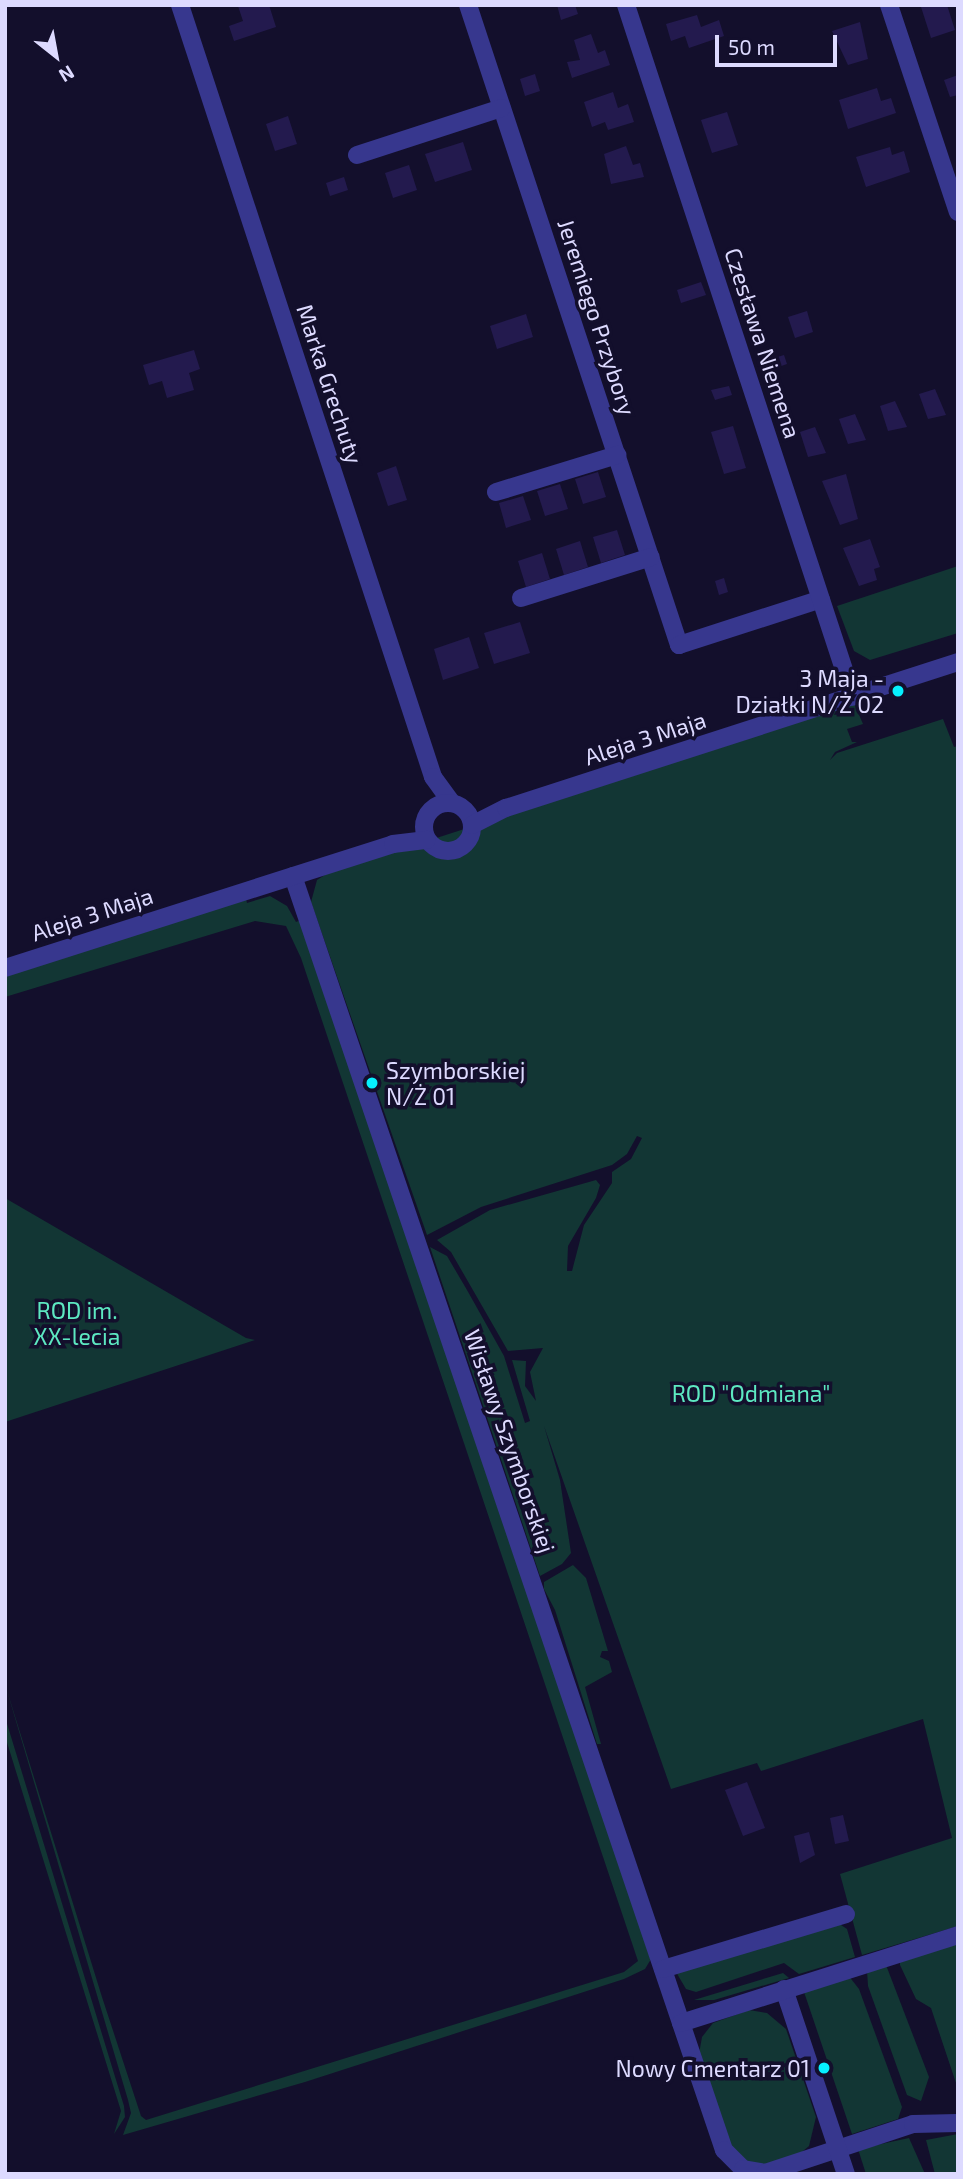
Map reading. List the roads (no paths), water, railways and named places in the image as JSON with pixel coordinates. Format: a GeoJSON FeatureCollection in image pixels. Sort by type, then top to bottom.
{"type":"FeatureCollection","features":[{"type":"Feature","properties":{"kind":"street","name":"Marka Grechuty"},"geometry":{"type":"LineString","coordinates":[[180,5],[433,777],[463,813]]}},
{"type":"Feature","properties":{"kind":"street","name":"Jeremiego Przybory"},"geometry":{"type":"LineString","coordinates":[[468,5],[679,645],[821,598]]}},
{"type":"Feature","properties":{"kind":"street","name":"Czesława Niemena"},"geometry":{"type":"LineString","coordinates":[[626,5],[853,697]]}},
{"type":"Feature","properties":{"kind":"street"},"geometry":{"type":"LineString","coordinates":[[889,5],[958,212]]}},
{"type":"Feature","properties":{"kind":"street"},"geometry":{"type":"LineString","coordinates":[[357,155],[502,108]]}},
{"type":"Feature","properties":{"kind":"street"},"geometry":{"type":"LineString","coordinates":[[496,492],[617,455]]}},
{"type":"Feature","properties":{"kind":"street"},"geometry":{"type":"LineString","coordinates":[[521,598],[650,557]]}},
{"type":"Feature","properties":{"kind":"street","name":"Aleja 3 Maja"},"geometry":{"type":"LineString","coordinates":[[5,968],[393,844],[427,825],[463,813],[506,808],[958,662]]}},
{"type":"Feature","properties":{"kind":"street","name":"Marka Grechuty"},"geometry":{"type":"LineString","coordinates":[[427,825],[433,777]]}},
{"type":"Feature","properties":{"kind":"street"},"geometry":{"type":"LineString","coordinates":[[427,825],[440,850],[455,850],[468,841],[463,813]]}},
{"type":"Feature","properties":{"kind":"street","name":"Wisławy Szymborskiej"},"geometry":{"type":"LineString","coordinates":[[293,876],[724,2150],[733,2162],[754,2173],[765,2173],[838,2149]]}},
{"type":"Feature","properties":{"kind":"street"},"geometry":{"type":"LineString","coordinates":[[663,1969],[846,1914]]}},
{"type":"Feature","properties":{"kind":"street"},"geometry":{"type":"LineString","coordinates":[[681,2023],[958,1936]]}},
{"type":"Feature","properties":{"kind":"street"},"geometry":{"type":"LineString","coordinates":[[784,1989],[846,2174]]}},
{"type":"Feature","properties":{"kind":"street"},"geometry":{"type":"LineString","coordinates":[[838,2149],[913,2124],[958,2123]]}},
{"type":"Feature","properties":{"kind":"place","name":"3 Maja - Działki N/Ż 02"},"geometry":{"type":"Point","coordinates":[898,691]}},
{"type":"Feature","properties":{"kind":"place","name":"Szymborskiej N/Ż 01"},"geometry":{"type":"Point","coordinates":[372,1083]}},
{"type":"Feature","properties":{"kind":"place","name":"Nowy Cmentarz 01"},"geometry":{"type":"Point","coordinates":[824,2068]}},
{"type":"Feature","properties":{"kind":"park label","name":"ROD im. XX-lecia"},"geometry":{"type":"Point","coordinates":[77,1323]}},
{"type":"Feature","properties":{"kind":"park label","name":"ROD \"Odmiana\""},"geometry":{"type":"Point","coordinates":[751,1393]}}]}
